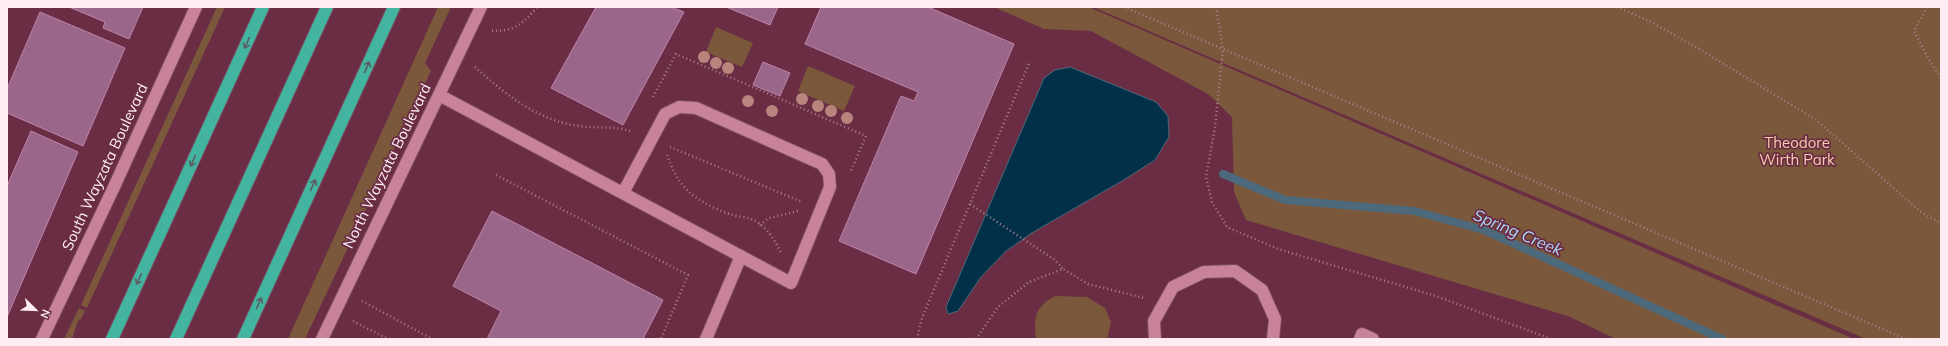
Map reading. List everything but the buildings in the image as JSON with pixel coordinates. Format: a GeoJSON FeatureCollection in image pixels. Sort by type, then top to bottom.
{"type":"FeatureCollection","features":[{"type":"Feature","properties":{"kind":"highway"},"geometry":{"type":"LineString","coordinates":[[112,339],[263,7]]}},
{"type":"Feature","properties":{"kind":"highway"},"geometry":{"type":"LineString","coordinates":[[176,339],[327,7]]}},
{"type":"Feature","properties":{"kind":"highway"},"geometry":{"type":"LineString","coordinates":[[243,339],[394,7]]}},
{"type":"Feature","properties":{"kind":"street","name":"South Wayzata Boulevard"},"geometry":{"type":"LineString","coordinates":[[42,339],[114,187],[196,7]]}},
{"type":"Feature","properties":{"kind":"street","name":"North Wayzata Boulevard"},"geometry":{"type":"LineString","coordinates":[[322,339],[481,7]]}},
{"type":"Feature","properties":{"kind":"street"},"geometry":{"type":"LineString","coordinates":[[439,95],[791,283],[830,188],[829,174],[822,164],[696,108],[679,107],[665,114],[623,193]]}},
{"type":"Feature","properties":{"kind":"street"},"geometry":{"type":"LineString","coordinates":[[706,339],[741,256]]}},
{"type":"Feature","properties":{"kind":"street"},"geometry":{"type":"LineString","coordinates":[[1155,339],[1154,321],[1173,288],[1204,272],[1235,271],[1262,290],[1275,319],[1273,339]]}},
{"type":"Feature","properties":{"kind":"street"},"geometry":{"type":"LineString","coordinates":[[1360,339],[1362,334],[1373,339]]}},
{"type":"Feature","properties":{"kind":"path"},"geometry":{"type":"LineString","coordinates":[[491,31],[508,31],[526,21],[536,7]]}},
{"type":"Feature","properties":{"kind":"path"},"geometry":{"type":"LineString","coordinates":[[1124,7],[1906,339]]}},
{"type":"Feature","properties":{"kind":"path"},"geometry":{"type":"LineString","coordinates":[[1216,7],[1222,49],[1215,127],[1206,178],[1212,202],[1227,227],[1278,249],[1436,296],[1551,339]]}},
{"type":"Feature","properties":{"kind":"path"},"geometry":{"type":"LineString","coordinates":[[1617,7],[1651,22],[1699,49],[1815,119],[1921,212],[1941,223]]}},
{"type":"Feature","properties":{"kind":"path"},"geometry":{"type":"LineString","coordinates":[[1927,7],[1914,31],[1928,58],[1941,78]]}},
{"type":"Feature","properties":{"kind":"path"},"geometry":{"type":"LineString","coordinates":[[917,339],[922,318],[1030,60]]}},
{"type":"Feature","properties":{"kind":"path"},"geometry":{"type":"LineString","coordinates":[[791,283],[782,255],[773,238],[760,225],[751,219],[734,216],[709,205],[689,192],[675,175],[666,152],[668,146],[805,204]]}},
{"type":"Feature","properties":{"kind":"path"},"geometry":{"type":"LineString","coordinates":[[496,175],[688,275],[661,339]]}},
{"type":"Feature","properties":{"kind":"path"},"geometry":{"type":"LineString","coordinates":[[970,204],[1055,260],[1064,269],[1088,284],[1164,303]]}},
{"type":"Feature","properties":{"kind":"path"},"geometry":{"type":"LineString","coordinates":[[760,225],[769,218],[803,210]]}},
{"type":"Feature","properties":{"kind":"path"},"geometry":{"type":"LineString","coordinates":[[976,339],[998,307],[1029,282],[1064,269]]}},
{"type":"Feature","properties":{"kind":"path"},"geometry":{"type":"LineString","coordinates":[[362,300],[431,339]]}},
{"type":"Feature","properties":{"kind":"path"},"geometry":{"type":"LineString","coordinates":[[352,320],[388,339]]}},
{"type":"Feature","properties":{"kind":"green space"},"geometry":{"type":"Polygon","coordinates":[[[217,7],[225,7],[87,308],[81,305],[217,7]]]}},
{"type":"Feature","properties":{"kind":"green space"},"geometry":{"type":"Polygon","coordinates":[[[438,7],[451,7],[425,63],[431,71],[305,339],[288,339],[438,7]]]}},
{"type":"Feature","properties":{"kind":"green space"},"geometry":{"type":"Polygon","coordinates":[[[994,7],[1089,7],[1854,339],[1616,339],[1568,316],[1246,220],[1234,192],[1232,117],[1208,94],[1091,31],[1044,29],[994,7]]]}},
{"type":"Feature","properties":{"kind":"green space","name":"Theodore Wirth Park"},"geometry":{"type":"Polygon","coordinates":[[[1093,7],[1941,7],[1941,339],[1866,339],[1093,7]]]}},
{"type":"Feature","properties":{"kind":"green space"},"geometry":{"type":"Polygon","coordinates":[[[716,27],[753,43],[742,67],[706,52],[716,27]]]}},
{"type":"Feature","properties":{"kind":"green space"},"geometry":{"type":"Polygon","coordinates":[[[808,66],[855,86],[844,111],[798,91],[808,66]]]}},
{"type":"Feature","properties":{"kind":"green space"},"geometry":{"type":"Polygon","coordinates":[[[1055,296],[1087,297],[1105,308],[1111,322],[1107,339],[1036,339],[1035,325],[1039,309],[1048,300],[1055,296]]]}},
{"type":"Feature","properties":{"kind":"green space"},"geometry":{"type":"Polygon","coordinates":[[[79,308],[85,311],[81,319],[78,321],[72,339],[64,339],[79,308]]]}},
{"type":"Feature","properties":{"kind":"water"},"geometry":{"type":"Polygon","coordinates":[[[1070,67],[1156,102],[1168,116],[1169,137],[1155,160],[1122,181],[1030,234],[1005,252],[981,277],[958,311],[948,314],[946,307],[1044,78],[1055,70],[1070,67]]]}},
{"type":"Feature","properties":{"kind":"waterway","name":"Spring Creek"},"geometry":{"type":"LineString","coordinates":[[1223,174],[1285,200],[1414,211],[1484,230],[1722,339]]}}]}
